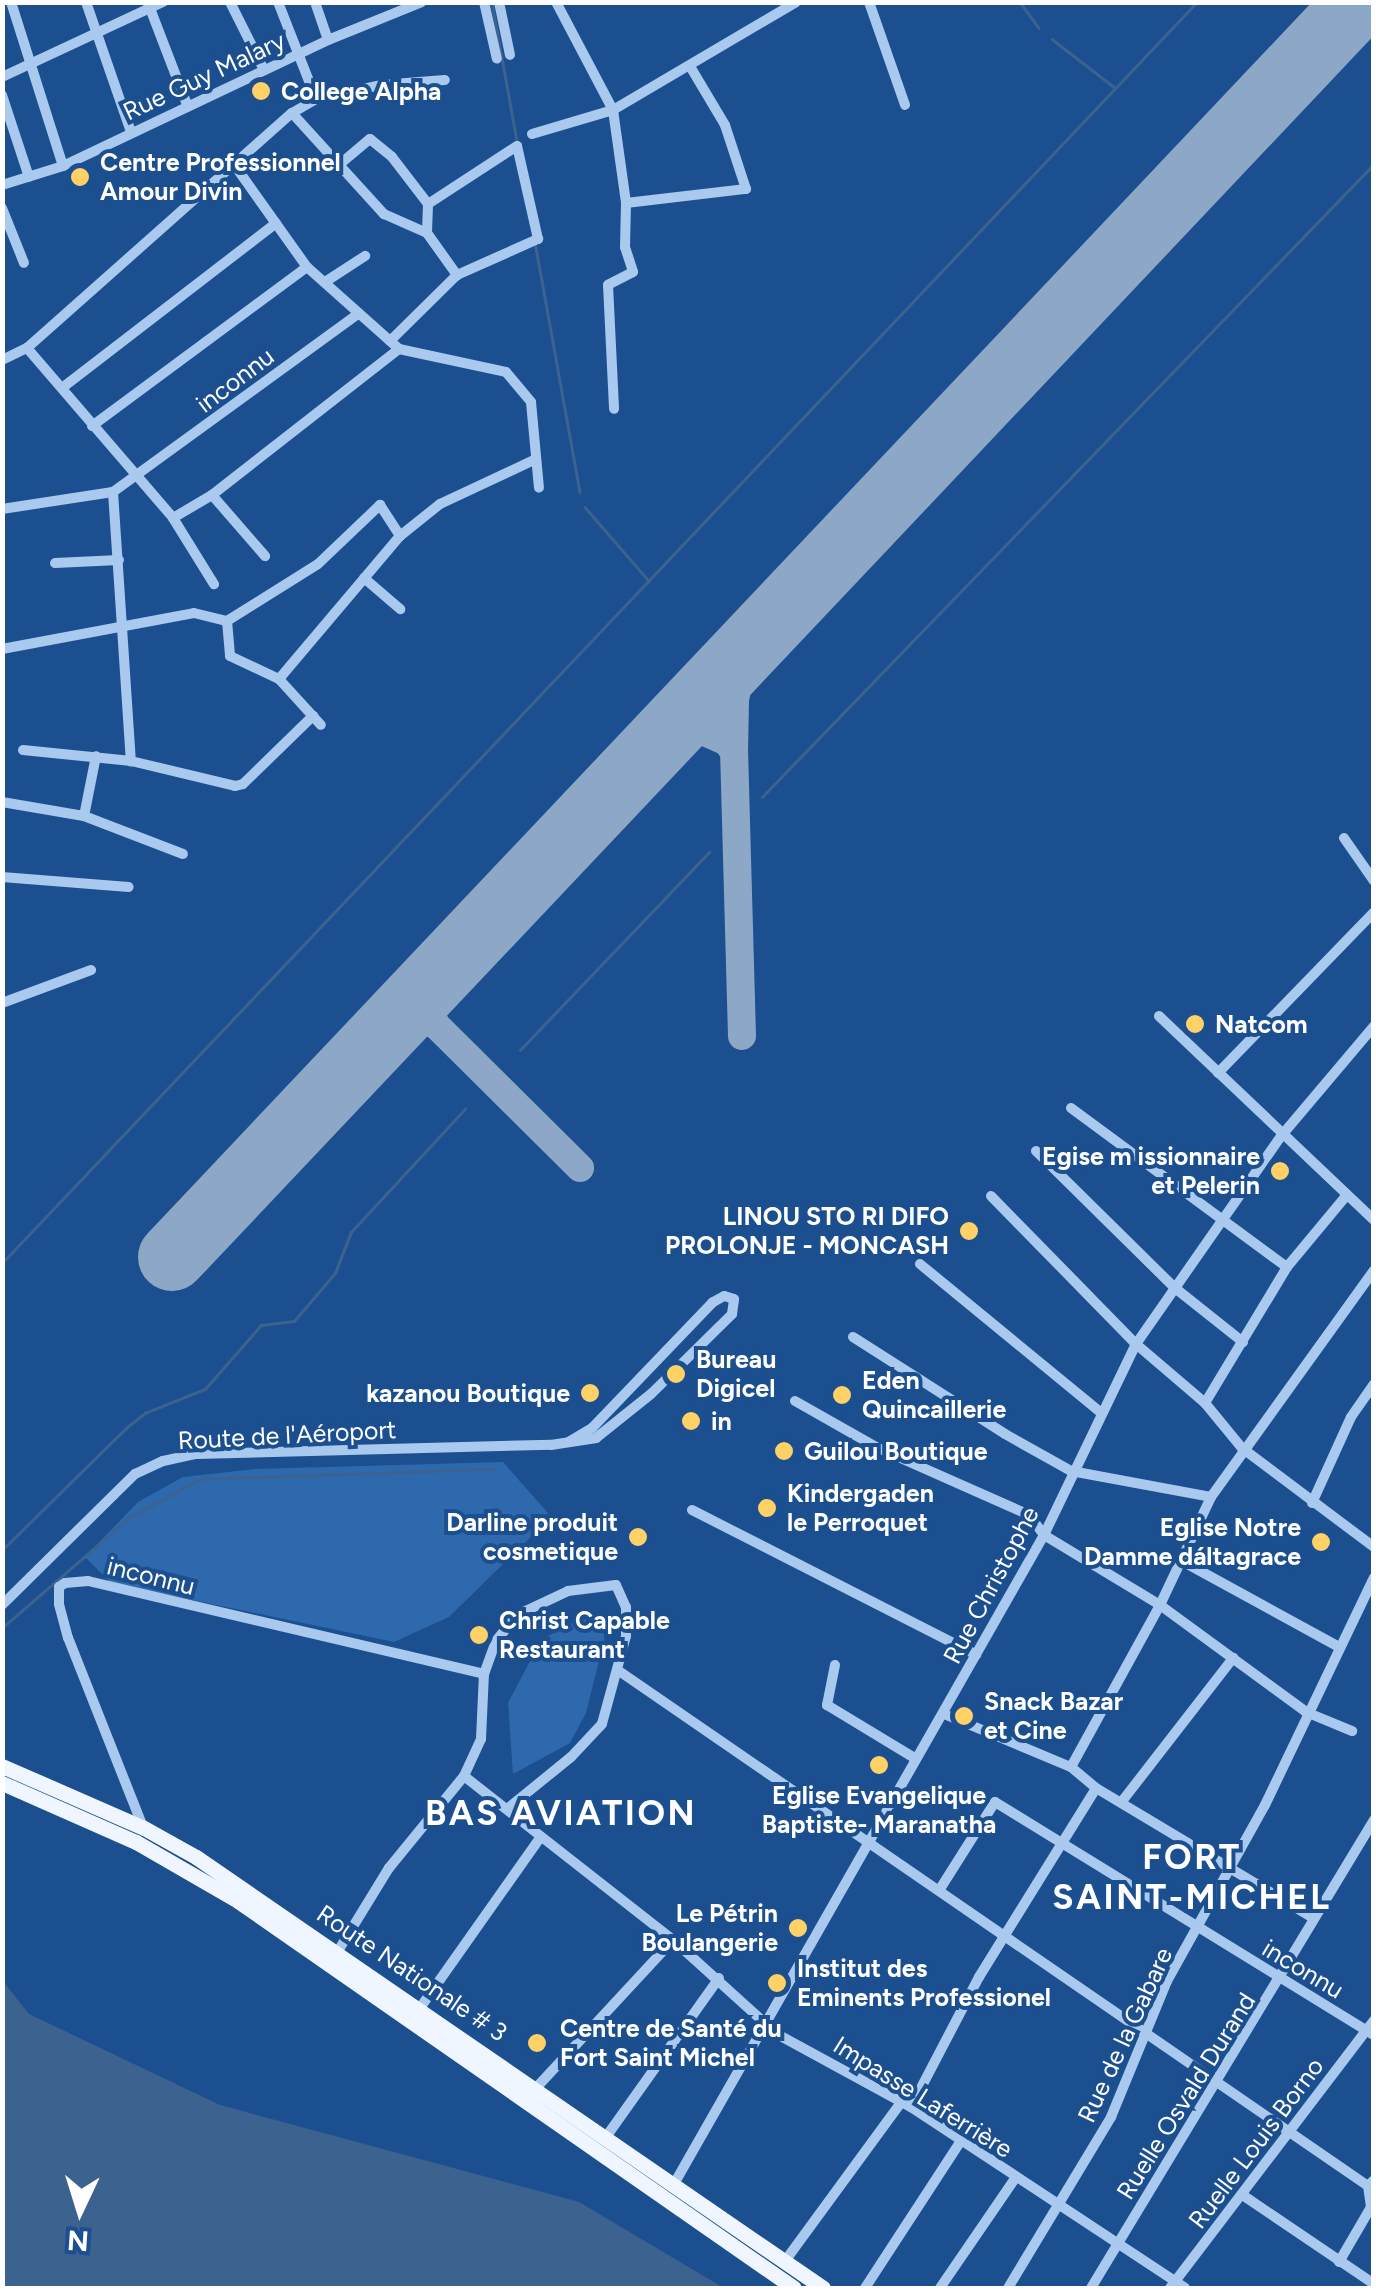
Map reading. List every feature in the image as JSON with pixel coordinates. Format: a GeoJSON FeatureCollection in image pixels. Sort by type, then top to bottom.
{"type":"FeatureCollection","features":[{"type":"Feature","properties":{"kind":"main road","name":"Route Nationale # 3"},"geometry":{"type":"LineString","coordinates":[[2,1766],[144,1828],[334,1958],[485,2074],[794,2288]]}},
{"type":"Feature","properties":{"kind":"main road","name":"Route Nationale # 3"},"geometry":{"type":"LineString","coordinates":[[2,1784],[188,1870],[420,2008],[822,2288]]}},
{"type":"Feature","properties":{"kind":"main road"},"geometry":{"type":"LineString","coordinates":[[485,2074],[496,2061]]}},
{"type":"Feature","properties":{"kind":"street"},"geometry":{"type":"LineString","coordinates":[[11,2],[64,166]]}},
{"type":"Feature","properties":{"kind":"street"},"geometry":{"type":"LineString","coordinates":[[86,2],[131,132]]}},
{"type":"Feature","properties":{"kind":"street"},"geometry":{"type":"LineString","coordinates":[[2,77],[163,2]]}},
{"type":"Feature","properties":{"kind":"street"},"geometry":{"type":"LineString","coordinates":[[230,2],[264,70]]}},
{"type":"Feature","properties":{"kind":"street"},"geometry":{"type":"LineString","coordinates":[[278,2],[316,100]]}},
{"type":"Feature","properties":{"kind":"street"},"geometry":{"type":"LineString","coordinates":[[315,2],[328,40]]}},
{"type":"Feature","properties":{"kind":"street","name":"Rue Guy Malary"},"geometry":{"type":"LineString","coordinates":[[2,186],[64,166],[328,40],[401,7],[422,2]]}},
{"type":"Feature","properties":{"kind":"street"},"geometry":{"type":"LineString","coordinates":[[484,2],[498,59]]}},
{"type":"Feature","properties":{"kind":"street"},"geometry":{"type":"LineString","coordinates":[[499,2],[510,54]]}},
{"type":"Feature","properties":{"kind":"street"},"geometry":{"type":"LineString","coordinates":[[556,2],[612,110],[626,202],[625,247],[634,272],[608,285],[614,409]]}},
{"type":"Feature","properties":{"kind":"street"},"geometry":{"type":"LineString","coordinates":[[532,134],[612,110],[691,68],[796,2]]}},
{"type":"Feature","properties":{"kind":"street"},"geometry":{"type":"LineString","coordinates":[[869,2],[905,104]]}},
{"type":"Feature","properties":{"kind":"street"},"geometry":{"type":"LineString","coordinates":[[149,6],[188,107]]}},
{"type":"Feature","properties":{"kind":"street"},"geometry":{"type":"LineString","coordinates":[[626,202],[746,189],[725,126],[691,68]]}},
{"type":"Feature","properties":{"kind":"street"},"geometry":{"type":"LineString","coordinates":[[2,360],[27,348],[292,113],[316,100],[380,85],[444,80]]}},
{"type":"Feature","properties":{"kind":"street"},"geometry":{"type":"LineString","coordinates":[[2,95],[29,177]]}},
{"type":"Feature","properties":{"kind":"street"},"geometry":{"type":"LineString","coordinates":[[292,113],[384,214],[427,233],[457,276]]}},
{"type":"Feature","properties":{"kind":"street"},"geometry":{"type":"LineString","coordinates":[[340,164],[370,139],[392,157],[428,204],[427,233]]}},
{"type":"Feature","properties":{"kind":"street"},"geometry":{"type":"LineString","coordinates":[[173,518],[212,495],[394,345],[457,276],[538,239],[516,146],[428,204]]}},
{"type":"Feature","properties":{"kind":"street"},"geometry":{"type":"LineString","coordinates":[[233,163],[307,267],[394,345],[506,372],[531,402],[539,488]]}},
{"type":"Feature","properties":{"kind":"street"},"geometry":{"type":"LineString","coordinates":[[2,208],[24,263]]}},
{"type":"Feature","properties":{"kind":"street"},"geometry":{"type":"LineString","coordinates":[[62,388],[276,224]]}},
{"type":"Feature","properties":{"kind":"street"},"geometry":{"type":"LineString","coordinates":[[324,282],[365,256]]}},
{"type":"Feature","properties":{"kind":"street","name":"inconnu"},"geometry":{"type":"LineString","coordinates":[[92,426],[307,267]]}},
{"type":"Feature","properties":{"kind":"street","name":"inconnu"},"geometry":{"type":"LineString","coordinates":[[2,509],[112,492],[136,479],[359,312]]}},
{"type":"Feature","properties":{"kind":"street"},"geometry":{"type":"LineString","coordinates":[[27,348],[173,518],[214,584]]}},
{"type":"Feature","properties":{"kind":"street"},"geometry":{"type":"LineString","coordinates":[[279,679],[400,536],[440,504],[536,458]]}},
{"type":"Feature","properties":{"kind":"street"},"geometry":{"type":"LineString","coordinates":[[112,492],[125,629],[131,761]]}},
{"type":"Feature","properties":{"kind":"street"},"geometry":{"type":"LineString","coordinates":[[212,495],[265,556]]}},
{"type":"Feature","properties":{"kind":"street"},"geometry":{"type":"LineString","coordinates":[[2,648],[194,614],[228,621],[318,564],[380,506],[400,536]]}},
{"type":"Feature","properties":{"kind":"street"},"geometry":{"type":"LineString","coordinates":[[56,563],[119,560]]}},
{"type":"Feature","properties":{"kind":"street"},"geometry":{"type":"LineString","coordinates":[[364,578],[400,609]]}},
{"type":"Feature","properties":{"kind":"street"},"geometry":{"type":"LineString","coordinates":[[23,750],[131,761],[235,786],[243,784],[316,720],[279,679],[230,656],[228,621]]}},
{"type":"Feature","properties":{"kind":"street"},"geometry":{"type":"LineString","coordinates":[[84,816],[96,756]]}},
{"type":"Feature","properties":{"kind":"street"},"geometry":{"type":"LineString","coordinates":[[2,802],[84,816],[184,854]]}},
{"type":"Feature","properties":{"kind":"street"},"geometry":{"type":"LineString","coordinates":[[1344,838],[1374,881]]}},
{"type":"Feature","properties":{"kind":"street"},"geometry":{"type":"LineString","coordinates":[[2,876],[130,887]]}},
{"type":"Feature","properties":{"kind":"street"},"geometry":{"type":"LineString","coordinates":[[1218,1073],[1374,912]]}},
{"type":"Feature","properties":{"kind":"street"},"geometry":{"type":"LineString","coordinates":[[2,1003],[91,970]]}},
{"type":"Feature","properties":{"kind":"street"},"geometry":{"type":"LineString","coordinates":[[1159,1016],[1374,1220]]}},
{"type":"Feature","properties":{"kind":"street","name":"Rue Christophe"},"geometry":{"type":"LineString","coordinates":[[674,2184],[720,2097],[768,2024],[1044,1535],[1136,1344],[1282,1135],[1374,1026]]}},
{"type":"Feature","properties":{"kind":"street"},"geometry":{"type":"LineString","coordinates":[[1071,1108],[1287,1266]]}},
{"type":"Feature","properties":{"kind":"street"},"geometry":{"type":"LineString","coordinates":[[1036,1151],[1174,1288],[1242,1342]]}},
{"type":"Feature","properties":{"kind":"street"},"geometry":{"type":"LineString","coordinates":[[991,1196],[1136,1344],[1205,1403],[1242,1448],[1374,1547]]}},
{"type":"Feature","properties":{"kind":"street"},"geometry":{"type":"LineString","coordinates":[[1205,1403],[1287,1266],[1346,1196]]}},
{"type":"Feature","properties":{"kind":"street"},"geometry":{"type":"LineString","coordinates":[[920,1264],[1100,1412]]}},
{"type":"Feature","properties":{"kind":"street"},"geometry":{"type":"LineString","coordinates":[[1071,1767],[1160,1606],[1211,1497],[1242,1448],[1374,1270]]}},
{"type":"Feature","properties":{"kind":"street","name":"Route de l'Aéroport"},"geometry":{"type":"LineString","coordinates":[[2,1605],[134,1474],[162,1462],[197,1454],[570,1441],[596,1438],[611,1430],[732,1314],[734,1299],[724,1296],[712,1302],[592,1428],[570,1441]]}},
{"type":"Feature","properties":{"kind":"street"},"geometry":{"type":"LineString","coordinates":[[853,1336],[1005,1434],[1072,1470],[1211,1497]]}},
{"type":"Feature","properties":{"kind":"street"},"geometry":{"type":"LineString","coordinates":[[1312,1504],[1351,1417],[1374,1384]]}},
{"type":"Feature","properties":{"kind":"street"},"geometry":{"type":"LineString","coordinates":[[795,1401],[878,1448],[1029,1515],[1044,1535],[1160,1606],[1306,1712],[1352,1731]]}},
{"type":"Feature","properties":{"kind":"street"},"geometry":{"type":"LineString","coordinates":[[692,1510],[976,1654]]}},
{"type":"Feature","properties":{"kind":"street"},"geometry":{"type":"LineString","coordinates":[[1182,1561],[1338,1646]]}},
{"type":"Feature","properties":{"kind":"street","name":"Rue de la Gabare"},"geometry":{"type":"LineString","coordinates":[[1008,2288],[1111,2117],[1166,1981],[1199,1930],[1265,1805],[1306,1712],[1374,1578]]}},
{"type":"Feature","properties":{"kind":"street","name":"inconnu"},"geometry":{"type":"LineString","coordinates":[[144,1828],[68,1638],[59,1604],[59,1587],[64,1582],[88,1580],[484,1674]]}},
{"type":"Feature","properties":{"kind":"street"},"geometry":{"type":"LineString","coordinates":[[334,1958],[389,1868],[464,1776],[481,1739],[484,1674],[496,1641],[517,1615],[568,1591],[616,1585],[626,1608],[619,1671],[602,1724],[572,1757],[507,1809]]}},
{"type":"Feature","properties":{"kind":"street"},"geometry":{"type":"LineString","coordinates":[[1123,1800],[1234,1658]]}},
{"type":"Feature","properties":{"kind":"street"},"geometry":{"type":"LineString","coordinates":[[835,1665],[828,1705],[916,1759]]}},
{"type":"Feature","properties":{"kind":"street"},"geometry":{"type":"LineString","coordinates":[[619,1671],[869,1846],[1006,1934],[1215,2084],[1372,2185],[1371,2207],[1338,2262]]}},
{"type":"Feature","properties":{"kind":"street","name":"inconnu"},"geometry":{"type":"LineString","coordinates":[[944,1714],[1071,1767],[1096,1788],[1123,1800],[1313,1918]]}},
{"type":"Feature","properties":{"kind":"street","name":"Impasse Laferrière"},"geometry":{"type":"LineString","coordinates":[[464,1776],[539,1839],[673,1940],[768,2024],[906,2104],[1172,2285],[1186,2288]]}},
{"type":"Feature","properties":{"kind":"street"},"geometry":{"type":"LineString","coordinates":[[785,2261],[906,2104],[1096,1788]]}},
{"type":"Feature","properties":{"kind":"street","name":"inconnu"},"geometry":{"type":"LineString","coordinates":[[940,1889],[995,1802],[1281,1980],[1371,2028]]}},
{"type":"Feature","properties":{"kind":"street","name":"Ruelle Osvald Durand"},"geometry":{"type":"LineString","coordinates":[[1091,2288],[1281,1980],[1313,1918],[1374,1820]]}},
{"type":"Feature","properties":{"kind":"street"},"geometry":{"type":"LineString","coordinates":[[420,2008],[539,1839]]}},
{"type":"Feature","properties":{"kind":"street"},"geometry":{"type":"LineString","coordinates":[[536,2088],[673,1940]]}},
{"type":"Feature","properties":{"kind":"street"},"geometry":{"type":"LineString","coordinates":[[606,2137],[718,1978]]}},
{"type":"Feature","properties":{"kind":"street","name":"Ruelle Louis Borno"},"geometry":{"type":"LineString","coordinates":[[1172,2285],[1371,2028]]}},
{"type":"Feature","properties":{"kind":"street"},"geometry":{"type":"LineString","coordinates":[[866,2288],[960,2142]]}},
{"type":"Feature","properties":{"kind":"street"},"geometry":{"type":"LineString","coordinates":[[940,2288],[1016,2178]]}},
{"type":"Feature","properties":{"kind":"street"},"geometry":{"type":"LineString","coordinates":[[1244,2196],[1374,2284]]}},
{"type":"Feature","properties":{"kind":"shaded area"},"geometry":{"type":"Polygon","coordinates":[[[503,1462],[548,1513],[545,1523],[449,1617],[394,1642],[111,1583],[85,1557],[138,1502],[183,1477],[255,1469],[503,1462]]]}},
{"type":"Feature","properties":{"kind":"shaded area"},"geometry":{"type":"Polygon","coordinates":[[[610,1617],[586,1713],[570,1743],[513,1774],[508,1703],[541,1640],[577,1620],[610,1617]]]}},
{"type":"Feature","properties":{"kind":"shaded area"},"geometry":{"type":"Polygon","coordinates":[[[2,1980],[29,2014],[220,2105],[579,2202],[724,2288],[3,2288],[2,1980]]]}},
{"type":"Feature","properties":{"kind":"waterway"},"geometry":{"type":"LineString","coordinates":[[492,2],[517,141]]}},
{"type":"Feature","properties":{"kind":"waterway"},"geometry":{"type":"LineString","coordinates":[[1020,2],[1039,28]]}},
{"type":"Feature","properties":{"kind":"waterway"},"geometry":{"type":"LineString","coordinates":[[2,1263],[1197,2]]}},
{"type":"Feature","properties":{"kind":"waterway"},"geometry":{"type":"LineString","coordinates":[[1052,39],[1114,87]]}},
{"type":"Feature","properties":{"kind":"waterway"},"geometry":{"type":"LineString","coordinates":[[762,797],[1374,164]]}},
{"type":"Feature","properties":{"kind":"waterway"},"geometry":{"type":"LineString","coordinates":[[535,242],[580,492]]}},
{"type":"Feature","properties":{"kind":"waterway"},"geometry":{"type":"LineString","coordinates":[[585,507],[649,581]]}},
{"type":"Feature","properties":{"kind":"waterway"},"geometry":{"type":"LineString","coordinates":[[520,1050],[709,852]]}},
{"type":"Feature","properties":{"kind":"waterway"},"geometry":{"type":"LineString","coordinates":[[2,1550],[127,1427],[145,1413],[205,1389],[261,1325],[294,1321],[335,1273],[351,1232],[465,1109]]}},
{"type":"Feature","properties":{"kind":"waterway"},"geometry":{"type":"LineString","coordinates":[[2,1628],[130,1517],[201,1479],[493,1469]]}},
{"type":"Feature","properties":{"kind":"taxiway"},"geometry":{"type":"LineString","coordinates":[[742,1036],[734,752],[735,700],[744,653]]}},
{"type":"Feature","properties":{"kind":"taxiway"},"geometry":{"type":"LineString","coordinates":[[668,733],[700,730],[727,742],[734,752]]}},
{"type":"Feature","properties":{"kind":"taxiway"},"geometry":{"type":"LineString","coordinates":[[435,979],[427,1004],[436,1025]]}},
{"type":"Feature","properties":{"kind":"taxiway"},"geometry":{"type":"LineString","coordinates":[[391,1026],[419,1018],[436,1025],[580,1168]]}},
{"type":"Feature","properties":{"kind":"runway"},"geometry":{"type":"LineString","coordinates":[[172,1257],[1359,2]]}},
{"type":"Feature","properties":{"kind":"place","name":"College Alpha"},"geometry":{"type":"Point","coordinates":[261,91]}},
{"type":"Feature","properties":{"kind":"place","name":"Centre Professionnel Amour Divin"},"geometry":{"type":"Point","coordinates":[80,177]}},
{"type":"Feature","properties":{"kind":"place","name":"Natcom"},"geometry":{"type":"Point","coordinates":[1195,1024]}},
{"type":"Feature","properties":{"kind":"place","name":"Egise m issionnaire et Pelerin"},"geometry":{"type":"Point","coordinates":[1280,1171]}},
{"type":"Feature","properties":{"kind":"place","name":"LINOU STO RI DIFO PROLONJE - MONCASH"},"geometry":{"type":"Point","coordinates":[969,1231]}},
{"type":"Feature","properties":{"kind":"place","name":"Bureau Digicel"},"geometry":{"type":"Point","coordinates":[676,1374]}},
{"type":"Feature","properties":{"kind":"place","name":"kazanou Boutique"},"geometry":{"type":"Point","coordinates":[590,1393]}},
{"type":"Feature","properties":{"kind":"place","name":"Eden Quincaillerie"},"geometry":{"type":"Point","coordinates":[842,1395]}},
{"type":"Feature","properties":{"kind":"place","name":"in"},"geometry":{"type":"Point","coordinates":[691,1421]}},
{"type":"Feature","properties":{"kind":"place","name":"Guilou Boutique"},"geometry":{"type":"Point","coordinates":[784,1451]}},
{"type":"Feature","properties":{"kind":"place","name":"Kindergaden le Perroquet"},"geometry":{"type":"Point","coordinates":[767,1508]}},
{"type":"Feature","properties":{"kind":"place","name":"Darline produit cosmetique"},"geometry":{"type":"Point","coordinates":[638,1537]}},
{"type":"Feature","properties":{"kind":"place","name":"Eglise Notre Damme dáltagrace"},"geometry":{"type":"Point","coordinates":[1321,1542]}},
{"type":"Feature","properties":{"kind":"place","name":"Christ Capable Restaurant"},"geometry":{"type":"Point","coordinates":[479,1635]}},
{"type":"Feature","properties":{"kind":"place","name":"Snack Bazar et Cine"},"geometry":{"type":"Point","coordinates":[964,1716]}},
{"type":"Feature","properties":{"kind":"place","name":"Eglise Evangelique Baptiste- Maranatha"},"geometry":{"type":"Point","coordinates":[879,1765]}},
{"type":"Feature","properties":{"kind":"place","name":"Le Pétrin Boulangerie"},"geometry":{"type":"Point","coordinates":[798,1928]}},
{"type":"Feature","properties":{"kind":"place","name":"Institut des Eminents Professionel"},"geometry":{"type":"Point","coordinates":[777,1983]}},
{"type":"Feature","properties":{"kind":"place","name":"Centre de Santé du Fort Saint Michel"},"geometry":{"type":"Point","coordinates":[537,2043]}},
{"type":"Feature","properties":{"kind":"district","name":"BAS AVIATION"},"geometry":{"type":"Point","coordinates":[561,1813]}},
{"type":"Feature","properties":{"kind":"district","name":"FORT SAINT-MICHEL"},"geometry":{"type":"Point","coordinates":[1192,1877]}}]}
